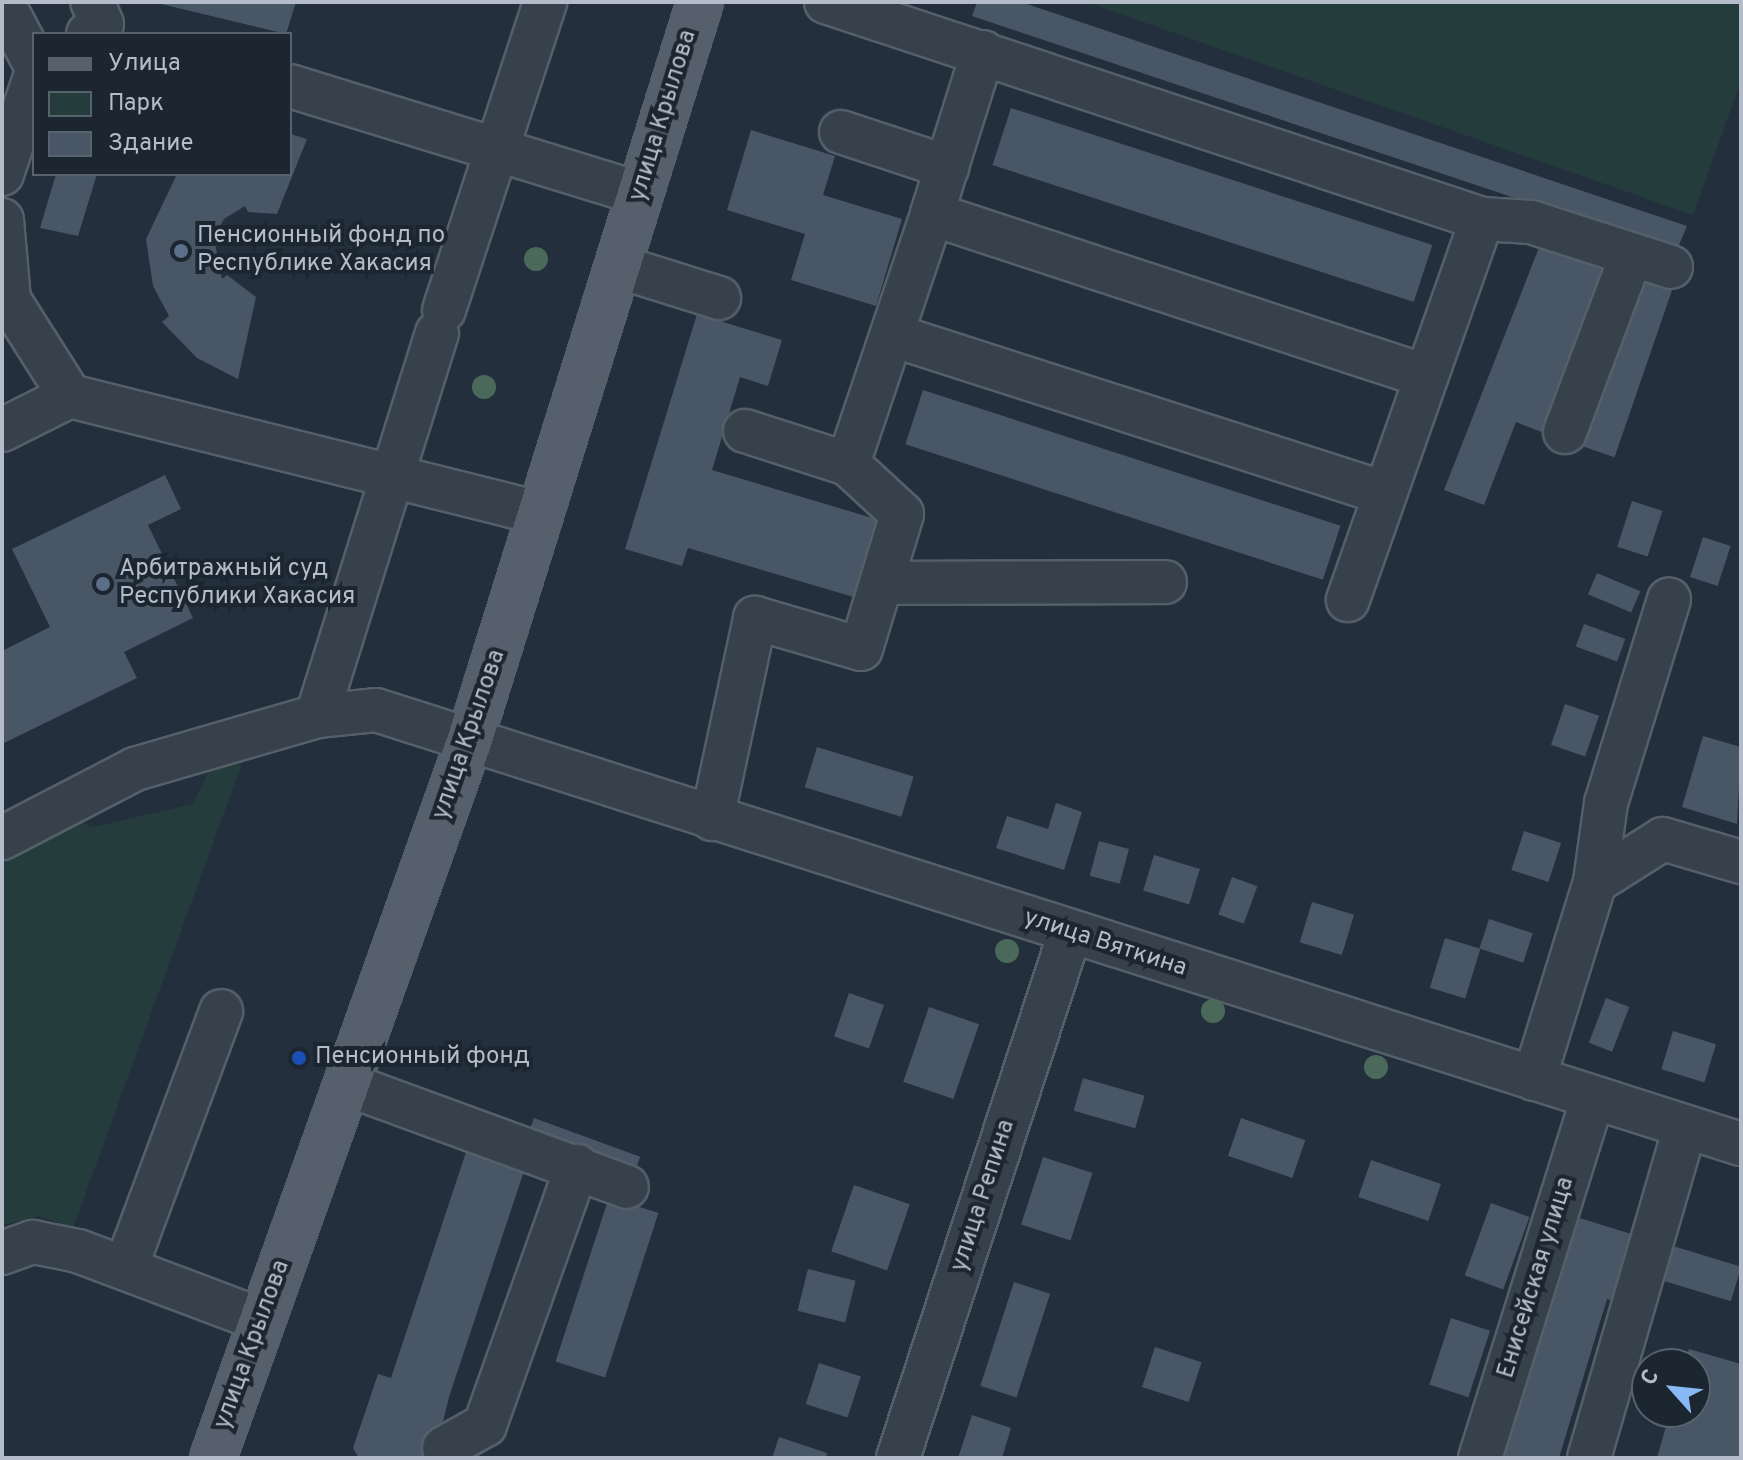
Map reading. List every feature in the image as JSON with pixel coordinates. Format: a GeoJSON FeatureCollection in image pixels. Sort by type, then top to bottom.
{"type":"FeatureCollection","features":[{"type":"Feature","properties":{"kind":"main road","name":"улица Крылова"},"geometry":{"type":"LineString","coordinates":[[213,1458],[469,742],[700,2]]}},
{"type":"Feature","properties":{"kind":"street"},"geometry":{"type":"LineString","coordinates":[[2,2],[32,58]]}},
{"type":"Feature","properties":{"kind":"street"},"geometry":{"type":"LineString","coordinates":[[317,716],[440,322],[545,2]]}},
{"type":"Feature","properties":{"kind":"street"},"geometry":{"type":"LineString","coordinates":[[826,2],[1482,219],[1531,222],[1630,259],[1671,267]]}},
{"type":"Feature","properties":{"kind":"street"},"geometry":{"type":"LineString","coordinates":[[848,464],[983,52]]}},
{"type":"Feature","properties":{"kind":"street"},"geometry":{"type":"LineString","coordinates":[[2,174],[32,86]]}},
{"type":"Feature","properties":{"kind":"street"},"geometry":{"type":"LineString","coordinates":[[292,87],[495,154],[564,167],[640,194]]}},
{"type":"Feature","properties":{"kind":"street"},"geometry":{"type":"LineString","coordinates":[[841,132],[947,167]]}},
{"type":"Feature","properties":{"kind":"street"},"geometry":{"type":"LineString","coordinates":[[932,214],[1425,376]]}},
{"type":"Feature","properties":{"kind":"street"},"geometry":{"type":"LineString","coordinates":[[1348,600],[1482,219]]}},
{"type":"Feature","properties":{"kind":"street"},"geometry":{"type":"LineString","coordinates":[[2,220],[9,300],[70,396]]}},
{"type":"Feature","properties":{"kind":"street"},"geometry":{"type":"LineString","coordinates":[[1565,432],[1630,259]]}},
{"type":"Feature","properties":{"kind":"street"},"geometry":{"type":"LineString","coordinates":[[617,266],[719,298]]}},
{"type":"Feature","properties":{"kind":"street"},"geometry":{"type":"LineString","coordinates":[[892,335],[1384,493]]}},
{"type":"Feature","properties":{"kind":"street"},"geometry":{"type":"LineString","coordinates":[[2,430],[70,396],[391,481],[539,513]]}},
{"type":"Feature","properties":{"kind":"street"},"geometry":{"type":"LineString","coordinates":[[712,819],[755,618],[861,649],[902,514],[848,464],[745,431]]}},
{"type":"Feature","properties":{"kind":"street"},"geometry":{"type":"LineString","coordinates":[[882,583],[1165,582]]}},
{"type":"Feature","properties":{"kind":"street"},"geometry":{"type":"LineString","coordinates":[[1534,1079],[1595,882],[1606,803],[1669,600]]}},
{"type":"Feature","properties":{"kind":"street","name":"улица Вяткина"},"geometry":{"type":"LineString","coordinates":[[2,838],[135,769],[317,716],[376,710],[1741,1144]]}},
{"type":"Feature","properties":{"kind":"street"},"geometry":{"type":"LineString","coordinates":[[1595,882],[1663,839],[1741,862]]}},
{"type":"Feature","properties":{"kind":"street","name":"улица Репина"},"geometry":{"type":"LineString","coordinates":[[898,1458],[1070,933]]}},
{"type":"Feature","properties":{"kind":"street"},"geometry":{"type":"LineString","coordinates":[[126,1267],[221,1011]]}},
{"type":"Feature","properties":{"kind":"street"},"geometry":{"type":"LineString","coordinates":[[346,1084],[577,1166],[627,1187]]}},
{"type":"Feature","properties":{"kind":"street","name":"Енисейская улица"},"geometry":{"type":"LineString","coordinates":[[1480,1458],[1593,1098]]}},
{"type":"Feature","properties":{"kind":"street"},"geometry":{"type":"LineString","coordinates":[[1589,1458],[1685,1127]]}},
{"type":"Feature","properties":{"kind":"street"},"geometry":{"type":"LineString","coordinates":[[444,1448],[485,1425],[577,1166]]}},
{"type":"Feature","properties":{"kind":"street"},"geometry":{"type":"LineString","coordinates":[[2,1253],[33,1242],[126,1267],[262,1320]]}},
{"type":"Feature","properties":{"kind":"green space"},"geometry":{"type":"Polygon","coordinates":[[[1086,2],[1741,2],[1741,81],[1693,215],[1086,2]]]}},
{"type":"Feature","properties":{"kind":"green space"},"geometry":{"type":"Polygon","coordinates":[[[245,755],[73,1228],[39,1216],[2,1225],[2,847],[66,815],[93,827],[193,804],[214,761],[245,755]]]}},
{"type":"Feature","properties":{"kind":"building"},"geometry":{"type":"Polygon","coordinates":[[[157,2],[296,2],[287,32],[278,32],[157,2]]]}},
{"type":"Feature","properties":{"kind":"building"},"geometry":{"type":"Polygon","coordinates":[[[977,2],[1021,2],[1687,226],[1676,252],[972,16],[977,2]]]}},
{"type":"Feature","properties":{"kind":"building"},"geometry":{"type":"Polygon","coordinates":[[[1011,108],[1432,245],[1414,302],[992,165],[1011,108]]]}},
{"type":"Feature","properties":{"kind":"building"},"geometry":{"type":"Polygon","coordinates":[[[751,130],[835,156],[823,195],[902,219],[876,306],[791,280],[805,234],[727,210],[751,130]]]}},
{"type":"Feature","properties":{"kind":"building","name":"Пенсионный фонд по Республике Хакасия"},"geometry":{"type":"Polygon","coordinates":[[[292,135],[307,139],[277,214],[248,212],[245,206],[224,219],[214,238],[222,279],[227,275],[256,297],[238,379],[197,358],[162,322],[169,316],[153,286],[146,239],[176,176],[292,176],[292,135]]]}},
{"type":"Feature","properties":{"kind":"building"},"geometry":{"type":"Polygon","coordinates":[[[55,176],[96,176],[78,236],[40,228],[55,176]]]}},
{"type":"Feature","properties":{"kind":"building"},"geometry":{"type":"Polygon","coordinates":[[[1540,245],[1607,272],[1544,433],[1516,422],[1484,505],[1444,490],[1540,245]]]}},
{"type":"Feature","properties":{"kind":"building"},"geometry":{"type":"Polygon","coordinates":[[[1641,276],[1673,287],[1615,457],[1582,446],[1641,276]]]}},
{"type":"Feature","properties":{"kind":"building"},"geometry":{"type":"Polygon","coordinates":[[[697,314],[782,340],[768,386],[740,377],[712,470],[879,520],[857,598],[688,548],[682,566],[625,549],[697,314]]]}},
{"type":"Feature","properties":{"kind":"building"},"geometry":{"type":"Polygon","coordinates":[[[923,390],[1341,526],[1323,580],[905,444],[923,390]]]}},
{"type":"Feature","properties":{"kind":"building","name":"Арбитражный суд Республики Хакасия"},"geometry":{"type":"Polygon","coordinates":[[[165,475],[181,509],[148,525],[193,618],[124,652],[137,678],[2,744],[2,651],[50,627],[12,549],[165,475]]]}},
{"type":"Feature","properties":{"kind":"building"},"geometry":{"type":"Polygon","coordinates":[[[1632,501],[1662,511],[1648,557],[1617,547],[1632,501]]]}},
{"type":"Feature","properties":{"kind":"building"},"geometry":{"type":"Polygon","coordinates":[[[1703,537],[1731,546],[1718,586],[1690,577],[1703,537]]]}},
{"type":"Feature","properties":{"kind":"building"},"geometry":{"type":"Polygon","coordinates":[[[1597,573],[1640,591],[1631,613],[1588,594],[1597,573]]]}},
{"type":"Feature","properties":{"kind":"building"},"geometry":{"type":"Polygon","coordinates":[[[1584,624],[1625,639],[1617,662],[1576,647],[1584,624]]]}},
{"type":"Feature","properties":{"kind":"building"},"geometry":{"type":"Polygon","coordinates":[[[1565,704],[1599,716],[1585,756],[1551,745],[1565,704]]]}},
{"type":"Feature","properties":{"kind":"building"},"geometry":{"type":"Polygon","coordinates":[[[1703,736],[1741,747],[1737,824],[1682,807],[1703,736]]]}},
{"type":"Feature","properties":{"kind":"building"},"geometry":{"type":"Polygon","coordinates":[[[817,747],[914,777],[901,817],[805,787],[817,747]]]}},
{"type":"Feature","properties":{"kind":"building"},"geometry":{"type":"Polygon","coordinates":[[[1056,803],[1082,812],[1064,870],[996,848],[1007,816],[1048,829],[1056,803]]]}},
{"type":"Feature","properties":{"kind":"building"},"geometry":{"type":"Polygon","coordinates":[[[1524,831],[1561,843],[1548,882],[1511,870],[1524,831]]]}},
{"type":"Feature","properties":{"kind":"building"},"geometry":{"type":"Polygon","coordinates":[[[1099,841],[1129,849],[1120,884],[1090,876],[1099,841]]]}},
{"type":"Feature","properties":{"kind":"building"},"geometry":{"type":"Polygon","coordinates":[[[1154,855],[1200,869],[1189,904],[1143,890],[1154,855]]]}},
{"type":"Feature","properties":{"kind":"building"},"geometry":{"type":"Polygon","coordinates":[[[1232,877],[1257,886],[1244,924],[1218,915],[1232,877]]]}},
{"type":"Feature","properties":{"kind":"building"},"geometry":{"type":"Polygon","coordinates":[[[1312,902],[1354,915],[1342,955],[1300,942],[1312,902]]]}},
{"type":"Feature","properties":{"kind":"building"},"geometry":{"type":"Polygon","coordinates":[[[1489,919],[1533,933],[1523,963],[1479,948],[1489,919]]]}},
{"type":"Feature","properties":{"kind":"building"},"geometry":{"type":"Polygon","coordinates":[[[1445,938],[1480,949],[1465,999],[1430,988],[1445,938]]]}},
{"type":"Feature","properties":{"kind":"building"},"geometry":{"type":"Polygon","coordinates":[[[849,993],[884,1005],[869,1049],[834,1036],[849,993]]]}},
{"type":"Feature","properties":{"kind":"building"},"geometry":{"type":"Polygon","coordinates":[[[1606,998],[1629,1007],[1612,1052],[1589,1043],[1606,998]]]}},
{"type":"Feature","properties":{"kind":"building"},"geometry":{"type":"Polygon","coordinates":[[[929,1007],[979,1024],[953,1099],[903,1082],[929,1007]]]}},
{"type":"Feature","properties":{"kind":"building"},"geometry":{"type":"Polygon","coordinates":[[[1673,1031],[1716,1044],[1704,1082],[1661,1069],[1673,1031]]]}},
{"type":"Feature","properties":{"kind":"building"},"geometry":{"type":"Polygon","coordinates":[[[1083,1078],[1145,1096],[1135,1128],[1074,1111],[1083,1078]]]}},
{"type":"Feature","properties":{"kind":"building"},"geometry":{"type":"Polygon","coordinates":[[[534,1118],[640,1157],[635,1172],[529,1133],[534,1118]]]}},
{"type":"Feature","properties":{"kind":"building"},"geometry":{"type":"Polygon","coordinates":[[[1241,1118],[1305,1140],[1292,1178],[1228,1156],[1241,1118]]]}},
{"type":"Feature","properties":{"kind":"building"},"geometry":{"type":"Polygon","coordinates":[[[470,1140],[528,1159],[449,1397],[439,1438],[449,1458],[359,1458],[353,1448],[378,1374],[391,1378],[470,1140]]]}},
{"type":"Feature","properties":{"kind":"building"},"geometry":{"type":"Polygon","coordinates":[[[1043,1157],[1092,1173],[1071,1241],[1021,1225],[1043,1157]]]}},
{"type":"Feature","properties":{"kind":"building"},"geometry":{"type":"Polygon","coordinates":[[[1371,1160],[1441,1184],[1428,1221],[1358,1197],[1371,1160]]]}},
{"type":"Feature","properties":{"kind":"building"},"geometry":{"type":"Polygon","coordinates":[[[854,1185],[910,1204],[887,1270],[831,1251],[854,1185]]]}},
{"type":"Feature","properties":{"kind":"building"},"geometry":{"type":"Polygon","coordinates":[[[609,1197],[658,1213],[605,1378],[556,1362],[609,1197]]]}},
{"type":"Feature","properties":{"kind":"building"},"geometry":{"type":"Polygon","coordinates":[[[1491,1203],[1530,1217],[1503,1289],[1465,1275],[1491,1203]]]}},
{"type":"Feature","properties":{"kind":"building"},"geometry":{"type":"Polygon","coordinates":[[[1573,1216],[1641,1237],[1621,1304],[1607,1299],[1559,1458],[1500,1458],[1573,1216]]]}},
{"type":"Feature","properties":{"kind":"building"},"geometry":{"type":"Polygon","coordinates":[[[1660,1242],[1741,1267],[1731,1301],[1649,1276],[1660,1242]]]}},
{"type":"Feature","properties":{"kind":"building"},"geometry":{"type":"Polygon","coordinates":[[[808,1269],[856,1281],[845,1323],[798,1311],[808,1269]]]}},
{"type":"Feature","properties":{"kind":"building"},"geometry":{"type":"Polygon","coordinates":[[[1014,1282],[1050,1294],[1016,1397],[980,1386],[1014,1282]]]}},
{"type":"Feature","properties":{"kind":"building"},"geometry":{"type":"Polygon","coordinates":[[[1451,1318],[1490,1331],[1468,1397],[1429,1385],[1451,1318]]]}},
{"type":"Feature","properties":{"kind":"building"},"geometry":{"type":"Polygon","coordinates":[[[1155,1347],[1202,1362],[1189,1402],[1142,1387],[1155,1347]]]}},
{"type":"Feature","properties":{"kind":"building"},"geometry":{"type":"Polygon","coordinates":[[[1711,1355],[1741,1364],[1741,1458],[1657,1458],[1665,1428],[1711,1428],[1711,1355]]]}},
{"type":"Feature","properties":{"kind":"building"},"geometry":{"type":"Polygon","coordinates":[[[819,1363],[861,1377],[848,1417],[806,1404],[819,1363]]]}},
{"type":"Feature","properties":{"kind":"building"},"geometry":{"type":"Polygon","coordinates":[[[972,1415],[1011,1428],[1002,1458],[958,1458],[972,1415]]]}},
{"type":"Feature","properties":{"kind":"building"},"geometry":{"type":"Polygon","coordinates":[[[779,1437],[827,1453],[826,1458],[772,1458],[779,1437]]]}},
{"type":"Feature","properties":{"kind":"place","name":"Пенсионный фонд по Республике Хакасия"},"geometry":{"type":"Point","coordinates":[181,251]}},
{"type":"Feature","properties":{"kind":"place","name":"Арбитражный суд Республики Хакасия"},"geometry":{"type":"Point","coordinates":[103,584]}},
{"type":"Feature","properties":{"kind":"place","name":"Пенсионный фонд"},"geometry":{"type":"Point","coordinates":[299,1058]}}]}
